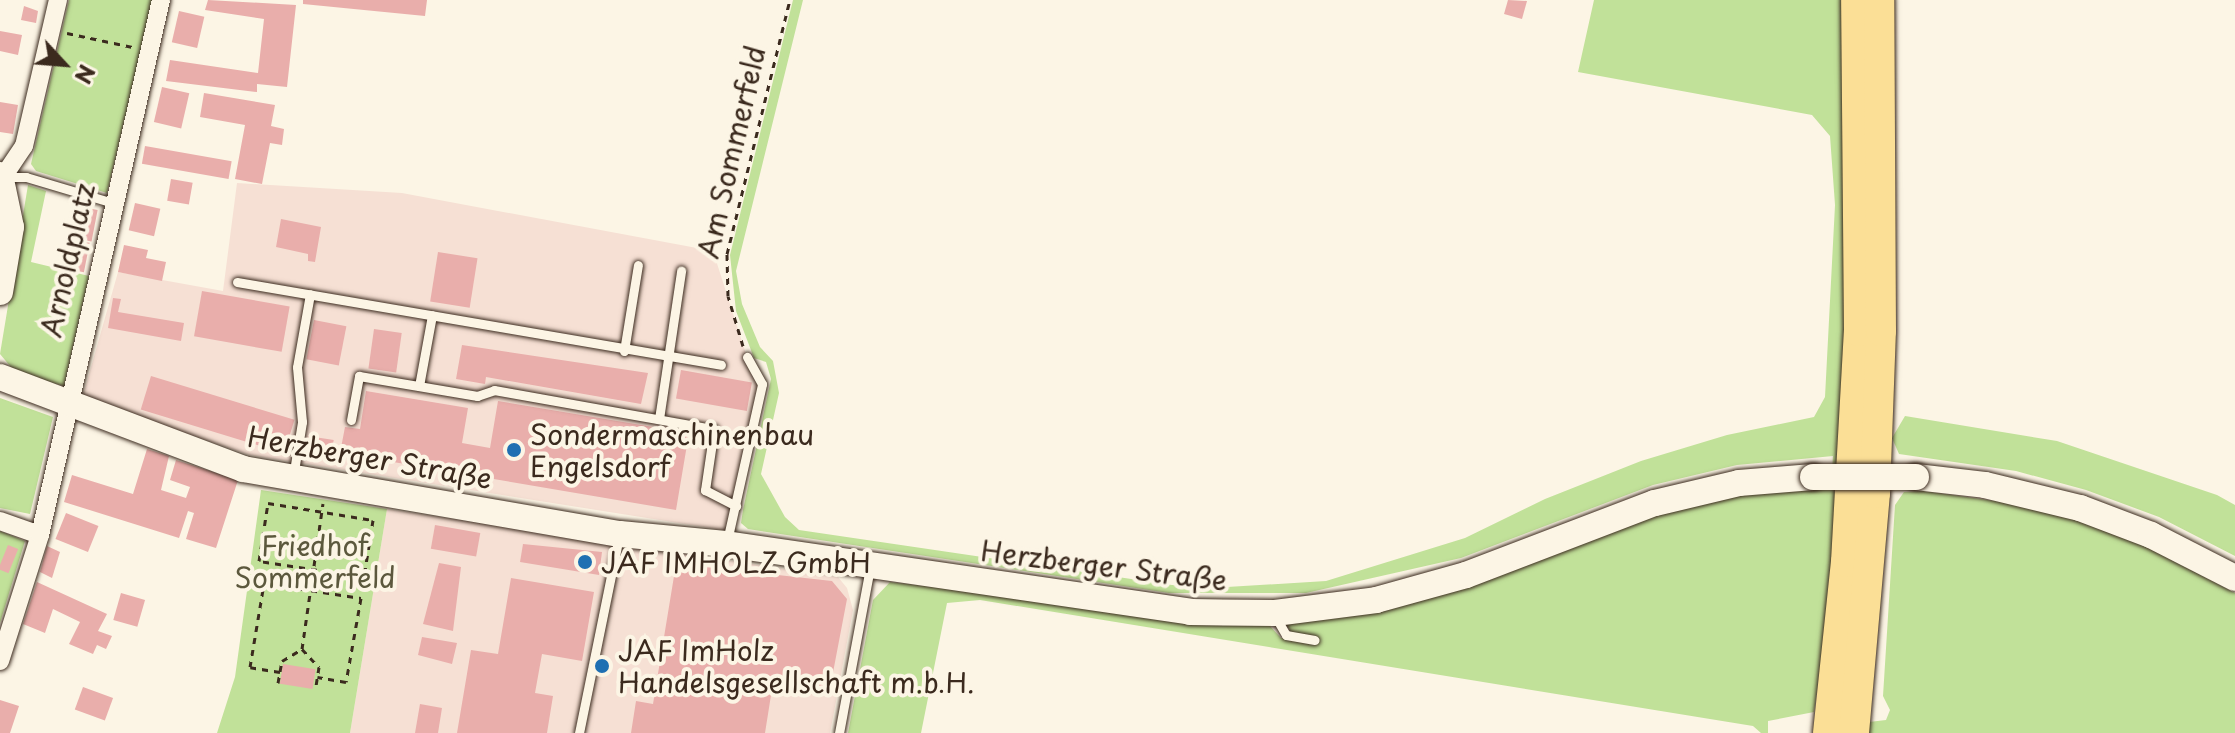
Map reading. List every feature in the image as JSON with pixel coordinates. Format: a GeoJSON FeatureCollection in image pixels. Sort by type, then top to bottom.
{"type":"FeatureCollection","features":[{"type":"Feature","properties":{"kind":"main road"},"geometry":{"type":"LineString","coordinates":[[1828,733],[1846,562],[1858,346],[1856,0]]}},
{"type":"Feature","properties":{"kind":"main road"},"geometry":{"type":"LineString","coordinates":[[1854,733],[1875,493],[1881,331],[1879,0]]}},
{"type":"Feature","properties":{"kind":"main road","name":"Arnoldplatz"},"geometry":{"type":"LineString","coordinates":[[0,292],[11,227],[2,176]]}},
{"type":"Feature","properties":{"kind":"main road","name":"Herzberger Straße"},"geometry":{"type":"LineString","coordinates":[[0,377],[243,469],[620,534],[726,544],[1164,610],[1275,613],[1431,587],[1699,491],[1813,477],[1916,477],[1985,485],[2080,508],[2151,535],[2235,578]]}},
{"type":"Feature","properties":{"kind":"street"},"geometry":{"type":"LineString","coordinates":[[2,176],[24,146],[58,0]]}},
{"type":"Feature","properties":{"kind":"street","name":"Arnoldplatz"},"geometry":{"type":"LineString","coordinates":[[0,661],[40,535],[67,404],[161,0]]}},
{"type":"Feature","properties":{"kind":"street"},"geometry":{"type":"LineString","coordinates":[[0,521],[40,535]]}},
{"type":"Feature","properties":{"kind":"lane"},"geometry":{"type":"LineString","coordinates":[[2,176],[26,177],[113,203]]}},
{"type":"Feature","properties":{"kind":"lane"},"geometry":{"type":"LineString","coordinates":[[624,351],[638,265]]}},
{"type":"Feature","properties":{"kind":"lane"},"geometry":{"type":"LineString","coordinates":[[659,419],[681,271]]}},
{"type":"Feature","properties":{"kind":"lane"},"geometry":{"type":"LineString","coordinates":[[237,282],[624,351],[721,365]]}},
{"type":"Feature","properties":{"kind":"lane"},"geometry":{"type":"LineString","coordinates":[[292,478],[302,422],[297,367],[310,294]]}},
{"type":"Feature","properties":{"kind":"lane"},"geometry":{"type":"LineString","coordinates":[[419,386],[432,315]]}},
{"type":"Feature","properties":{"kind":"lane"},"geometry":{"type":"LineString","coordinates":[[726,544],[762,384],[747,357]]}},
{"type":"Feature","properties":{"kind":"lane"},"geometry":{"type":"LineString","coordinates":[[351,420],[359,376],[477,396],[494,390],[714,429],[705,490],[736,506]]}},
{"type":"Feature","properties":{"kind":"lane"},"geometry":{"type":"LineString","coordinates":[[579,733],[620,534]]}},
{"type":"Feature","properties":{"kind":"lane"},"geometry":{"type":"LineString","coordinates":[[839,733],[870,567]]}},
{"type":"Feature","properties":{"kind":"lane"},"geometry":{"type":"LineString","coordinates":[[1275,613],[1286,635],[1315,640]]}},
{"type":"Feature","properties":{"kind":"path","name":"Am Sommerfeld"},"geometry":{"type":"LineString","coordinates":[[747,357],[731,312],[727,254],[790,0]]}},
{"type":"Feature","properties":{"kind":"path"},"geometry":{"type":"LineString","coordinates":[[51,29],[149,51]]}},
{"type":"Feature","properties":{"kind":"path"},"geometry":{"type":"LineString","coordinates":[[302,649],[326,484]]}},
{"type":"Feature","properties":{"kind":"path"},"geometry":{"type":"LineString","coordinates":[[268,503],[373,520],[364,577],[314,569],[259,561],[268,503]]}},
{"type":"Feature","properties":{"kind":"path"},"geometry":{"type":"LineString","coordinates":[[280,672],[250,667],[264,583],[361,598],[346,682],[317,677]]}},
{"type":"Feature","properties":{"kind":"path"},"geometry":{"type":"LineString","coordinates":[[278,683],[282,661],[302,649]]}},
{"type":"Feature","properties":{"kind":"path"},"geometry":{"type":"LineString","coordinates":[[302,649],[319,667],[316,686]]}},
{"type":"Feature","properties":{"kind":"shaded area"},"geometry":{"type":"Polygon","coordinates":[[[237,183],[402,193],[713,251],[747,357],[760,375],[729,531],[250,455],[82,399],[118,272],[223,291],[237,183]]]}},
{"type":"Feature","properties":{"kind":"shaded area","name":"JAF ImHolz Handelsgesellschaft m.b.H."},"geometry":{"type":"Polygon","coordinates":[[[387,509],[838,577],[847,588],[853,610],[830,733],[350,733],[387,509]]]}},
{"type":"Feature","properties":{"kind":"green space"},"geometry":{"type":"Polygon","coordinates":[[[69,0],[153,0],[107,193],[36,171],[31,164],[69,0]]]}},
{"type":"Feature","properties":{"kind":"green space"},"geometry":{"type":"Polygon","coordinates":[[[793,0],[803,0],[736,271],[742,304],[760,347],[773,361],[779,393],[761,474],[785,517],[799,530],[1172,585],[1227,587],[1326,581],[1465,538],[1545,499],[1641,461],[1727,435],[1814,417],[1825,397],[1835,205],[1830,136],[1812,115],[1578,72],[1594,0],[1842,0],[1848,319],[1827,626],[1814,712],[1768,721],[1768,733],[1761,733],[1753,726],[980,600],[947,603],[921,733],[848,733],[873,600],[890,582],[1269,625],[1281,638],[1316,643],[1292,634],[1285,622],[1739,492],[1831,488],[1833,456],[1737,465],[1653,485],[1461,558],[1306,593],[1169,593],[748,529],[741,523],[771,379],[766,362],[754,358],[736,311],[730,255],[793,0]]]}},
{"type":"Feature","properties":{"kind":"green space"},"geometry":{"type":"Polygon","coordinates":[[[28,185],[46,191],[31,262],[89,276],[64,386],[15,372],[0,354],[28,185]]]}},
{"type":"Feature","properties":{"kind":"green space"},"geometry":{"type":"Polygon","coordinates":[[[0,398],[53,417],[30,514],[0,508],[0,398]]]}},
{"type":"Feature","properties":{"kind":"green space"},"geometry":{"type":"Polygon","coordinates":[[[1905,416],[2057,441],[2217,495],[2235,505],[2235,556],[2159,517],[2086,490],[2016,471],[1899,454],[1892,438],[1905,416]]]}},
{"type":"Feature","properties":{"kind":"green space","name":"Friedhof Sommerfeld"},"geometry":{"type":"Polygon","coordinates":[[[261,490],[387,509],[350,733],[217,733],[235,677],[261,490]]]}},
{"type":"Feature","properties":{"kind":"green space"},"geometry":{"type":"Polygon","coordinates":[[[1924,491],[2009,503],[2075,520],[2145,546],[2235,593],[2235,733],[1867,733],[1869,722],[1886,720],[1890,710],[1883,696],[1895,505],[1904,492],[1924,491]]]}},
{"type":"Feature","properties":{"kind":"green space"},"geometry":{"type":"Polygon","coordinates":[[[0,531],[25,541],[0,623],[0,531]]]}},
{"type":"Feature","properties":{"kind":"building"},"geometry":{"type":"Polygon","coordinates":[[[208,0],[296,5],[287,87],[257,84],[257,92],[166,81],[170,60],[258,73],[264,19],[205,10],[208,0]]]}},
{"type":"Feature","properties":{"kind":"building"},"geometry":{"type":"Polygon","coordinates":[[[303,0],[427,0],[425,16],[303,4],[303,0]]]}},
{"type":"Feature","properties":{"kind":"building"},"geometry":{"type":"Polygon","coordinates":[[[1508,0],[1527,1],[1522,19],[1504,14],[1508,0]]]}},
{"type":"Feature","properties":{"kind":"building"},"geometry":{"type":"Polygon","coordinates":[[[24,6],[38,11],[36,23],[21,20],[24,6]]]}},
{"type":"Feature","properties":{"kind":"building"},"geometry":{"type":"Polygon","coordinates":[[[179,11],[204,17],[197,48],[172,42],[179,11]]]}},
{"type":"Feature","properties":{"kind":"building"},"geometry":{"type":"Polygon","coordinates":[[[0,31],[22,35],[18,55],[0,51],[0,31]]]}},
{"type":"Feature","properties":{"kind":"building"},"geometry":{"type":"Polygon","coordinates":[[[162,87],[189,93],[181,128],[154,122],[162,87]]]}},
{"type":"Feature","properties":{"kind":"building"},"geometry":{"type":"Polygon","coordinates":[[[204,93],[275,105],[271,126],[284,129],[282,145],[270,143],[262,184],[235,179],[245,125],[200,117],[204,93]]]}},
{"type":"Feature","properties":{"kind":"building"},"geometry":{"type":"Polygon","coordinates":[[[0,102],[18,105],[13,134],[0,132],[0,102]]]}},
{"type":"Feature","properties":{"kind":"building"},"geometry":{"type":"Polygon","coordinates":[[[145,146],[232,161],[229,179],[142,164],[145,146]]]}},
{"type":"Feature","properties":{"kind":"building"},"geometry":{"type":"Polygon","coordinates":[[[171,179],[193,183],[189,204],[167,201],[171,179]]]}},
{"type":"Feature","properties":{"kind":"building"},"geometry":{"type":"Polygon","coordinates":[[[135,203],[160,209],[154,236],[129,230],[135,203]]]}},
{"type":"Feature","properties":{"kind":"building"},"geometry":{"type":"Polygon","coordinates":[[[77,206],[98,210],[92,241],[71,237],[77,206]]]}},
{"type":"Feature","properties":{"kind":"building"},"geometry":{"type":"Polygon","coordinates":[[[281,219],[321,227],[315,262],[308,261],[308,254],[276,247],[281,219]]]}},
{"type":"Feature","properties":{"kind":"building"},"geometry":{"type":"Polygon","coordinates":[[[70,239],[90,243],[84,272],[64,268],[70,239]]]}},
{"type":"Feature","properties":{"kind":"building"},"geometry":{"type":"Polygon","coordinates":[[[124,245],[148,250],[146,258],[166,262],[162,281],[118,272],[124,245]]]}},
{"type":"Feature","properties":{"kind":"building"},"geometry":{"type":"Polygon","coordinates":[[[438,252],[478,258],[470,308],[430,301],[438,252]]]}},
{"type":"Feature","properties":{"kind":"building"},"geometry":{"type":"Polygon","coordinates":[[[202,291],[290,306],[282,352],[194,336],[202,291]]]}},
{"type":"Feature","properties":{"kind":"building"},"geometry":{"type":"Polygon","coordinates":[[[113,298],[121,299],[118,312],[184,323],[181,341],[108,328],[113,298]]]}},
{"type":"Feature","properties":{"kind":"building"},"geometry":{"type":"Polygon","coordinates":[[[314,320],[346,326],[339,366],[306,359],[314,320]]]}},
{"type":"Feature","properties":{"kind":"building"},"geometry":{"type":"Polygon","coordinates":[[[374,329],[402,333],[396,373],[368,369],[374,329]]]}},
{"type":"Feature","properties":{"kind":"building"},"geometry":{"type":"Polygon","coordinates":[[[462,345],[648,373],[641,404],[486,377],[485,384],[456,379],[462,345]]]}},
{"type":"Feature","properties":{"kind":"building"},"geometry":{"type":"Polygon","coordinates":[[[681,370],[752,383],[747,411],[676,399],[681,370]]]}},
{"type":"Feature","properties":{"kind":"building"},"geometry":{"type":"Polygon","coordinates":[[[151,376],[294,420],[284,453],[141,409],[151,376]]]}},
{"type":"Feature","properties":{"kind":"building","name":"Sondermaschinenbau Engelsdorf"},"geometry":{"type":"Polygon","coordinates":[[[366,391],[468,408],[462,443],[490,448],[498,401],[689,433],[676,510],[340,453],[345,427],[360,429],[366,391]]]}},
{"type":"Feature","properties":{"kind":"building"},"geometry":{"type":"Polygon","coordinates":[[[308,436],[334,440],[331,460],[305,456],[308,436]]]}},
{"type":"Feature","properties":{"kind":"building"},"geometry":{"type":"Polygon","coordinates":[[[147,449],[169,456],[161,490],[186,498],[190,487],[170,480],[176,460],[238,480],[216,548],[186,539],[194,513],[188,511],[179,538],[64,502],[72,475],[133,494],[147,449]]]}},
{"type":"Feature","properties":{"kind":"building"},"geometry":{"type":"Polygon","coordinates":[[[66,513],[98,526],[88,552],[56,539],[66,513]]]}},
{"type":"Feature","properties":{"kind":"building"},"geometry":{"type":"Polygon","coordinates":[[[435,525],[480,533],[476,557],[431,549],[435,525]]]}},
{"type":"Feature","properties":{"kind":"building"},"geometry":{"type":"Polygon","coordinates":[[[523,544],[602,552],[599,575],[520,562],[523,544]]]}},
{"type":"Feature","properties":{"kind":"building"},"geometry":{"type":"Polygon","coordinates":[[[8,545],[18,549],[8,573],[0,570],[8,545]]]}},
{"type":"Feature","properties":{"kind":"building"},"geometry":{"type":"Polygon","coordinates":[[[47,546],[60,552],[52,578],[40,572],[47,546]]]}},
{"type":"Feature","properties":{"kind":"building"},"geometry":{"type":"Polygon","coordinates":[[[439,563],[461,567],[453,631],[423,624],[439,563]]]}},
{"type":"Feature","properties":{"kind":"building"},"geometry":{"type":"Polygon","coordinates":[[[676,564],[832,581],[847,599],[831,683],[815,695],[772,689],[765,733],[631,733],[636,701],[653,704],[676,564]]]}},
{"type":"Feature","properties":{"kind":"building"},"geometry":{"type":"Polygon","coordinates":[[[511,578],[594,592],[582,661],[542,654],[535,693],[553,696],[547,733],[457,733],[471,650],[498,654],[511,578]]]}},
{"type":"Feature","properties":{"kind":"building"},"geometry":{"type":"Polygon","coordinates":[[[37,582],[107,614],[98,631],[112,636],[106,649],[97,645],[93,654],[69,644],[80,622],[53,609],[45,633],[23,624],[37,582]]]}},
{"type":"Feature","properties":{"kind":"building"},"geometry":{"type":"Polygon","coordinates":[[[121,593],[145,600],[137,627],[113,620],[121,593]]]}},
{"type":"Feature","properties":{"kind":"building"},"geometry":{"type":"Polygon","coordinates":[[[422,637],[457,643],[452,664],[418,655],[422,637]]]}},
{"type":"Feature","properties":{"kind":"building"},"geometry":{"type":"Polygon","coordinates":[[[283,664],[316,669],[312,689],[280,684],[283,664]]]}},
{"type":"Feature","properties":{"kind":"building"},"geometry":{"type":"Polygon","coordinates":[[[83,687],[113,698],[105,720],[75,710],[83,687]]]}},
{"type":"Feature","properties":{"kind":"building"},"geometry":{"type":"Polygon","coordinates":[[[0,700],[19,706],[10,733],[0,733],[0,700]]]}},
{"type":"Feature","properties":{"kind":"building"},"geometry":{"type":"Polygon","coordinates":[[[420,704],[442,708],[438,733],[415,733],[420,704]]]}},
{"type":"Feature","properties":{"kind":"place","name":"Sondermaschinenbau Engelsdorf"},"geometry":{"type":"Point","coordinates":[514,450]}},
{"type":"Feature","properties":{"kind":"place","name":"JAF IMHOLZ GmbH"},"geometry":{"type":"Point","coordinates":[585,562]}},
{"type":"Feature","properties":{"kind":"place","name":"JAF ImHolz Handelsgesellschaft m.b.H."},"geometry":{"type":"Point","coordinates":[602,666]}}]}
